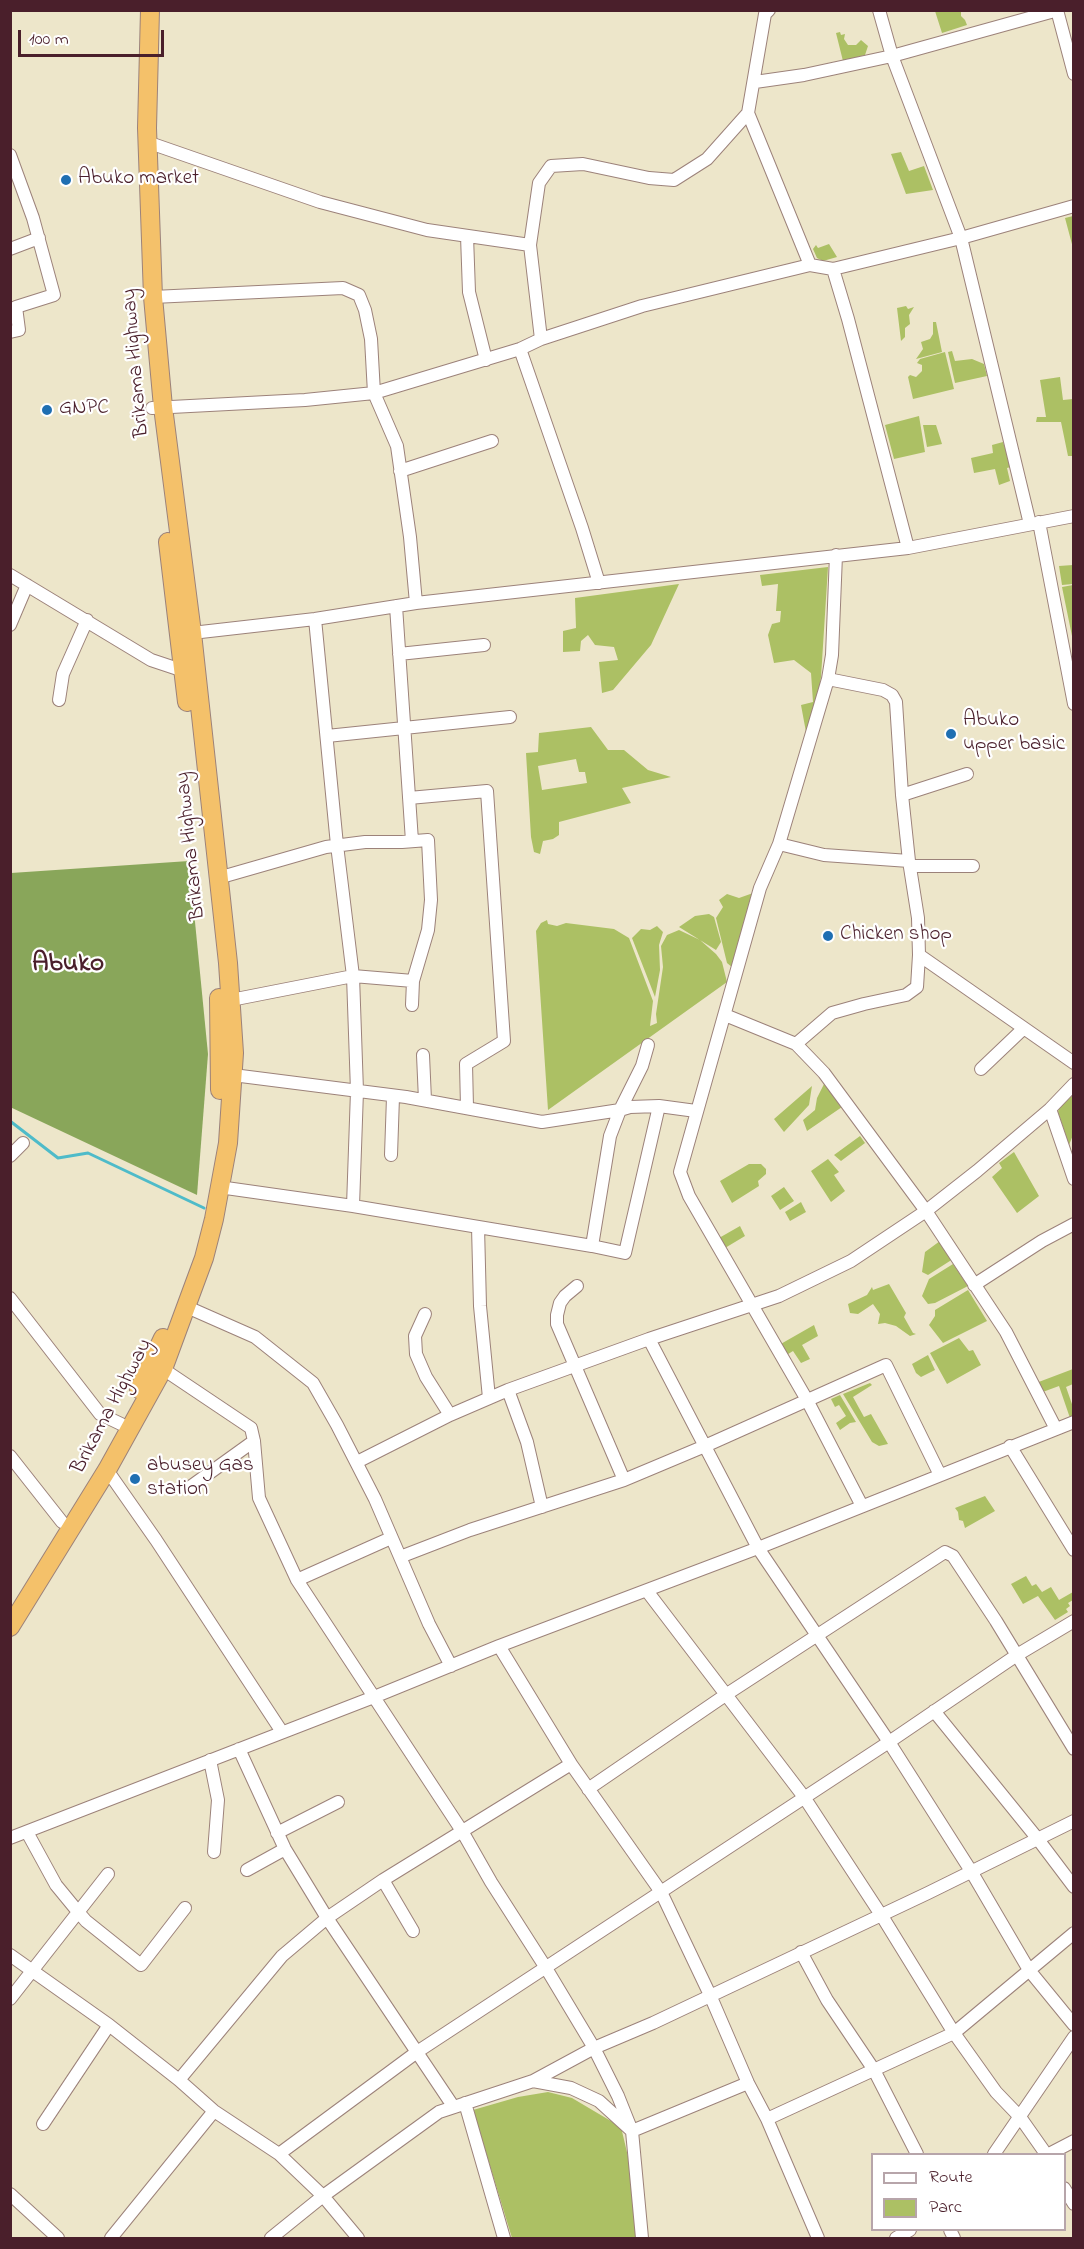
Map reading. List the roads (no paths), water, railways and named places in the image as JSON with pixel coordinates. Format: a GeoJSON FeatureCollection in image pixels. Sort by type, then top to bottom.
{"type":"FeatureCollection","features":[{"type":"Feature","properties":{"kind":"highway","name":"Brikama Highway"},"geometry":{"type":"LineString","coordinates":[[10,1608],[121,1424],[161,1343],[184,1279],[207,1197],[218,1130],[221,1074],[220,1015],[157,407],[140,270],[136,190],[138,10]]}},
{"type":"Feature","properties":{"kind":"highway","name":"Brikama Highway"},"geometry":{"type":"LineString","coordinates":[[10,1627],[107,1470],[163,1369],[204,1258],[228,1143],[233,1075],[231,1000],[192,633],[157,407],[147,142],[150,10]]}},
{"type":"Feature","properties":{"kind":"street"},"geometry":{"type":"LineString","coordinates":[[541,339],[530,245],[539,183],[551,166],[583,164],[649,178],[674,180],[707,159],[748,113],[765,14],[769,10]]}},
{"type":"Feature","properties":{"kind":"street"},"geometry":{"type":"LineString","coordinates":[[879,10],[892,56],[961,238],[1034,523],[1074,704]]}},
{"type":"Feature","properties":{"kind":"street"},"geometry":{"type":"LineString","coordinates":[[755,82],[804,75],[892,56],[1057,11],[1074,74]]}},
{"type":"Feature","properties":{"kind":"street"},"geometry":{"type":"LineString","coordinates":[[748,113],[810,265]]}},
{"type":"Feature","properties":{"kind":"street"},"geometry":{"type":"LineString","coordinates":[[147,142],[320,202],[427,230],[530,245]]}},
{"type":"Feature","properties":{"kind":"street"},"geometry":{"type":"LineString","coordinates":[[10,155],[39,238],[54,294],[16,307],[19,330],[10,332]]}},
{"type":"Feature","properties":{"kind":"street"},"geometry":{"type":"LineString","coordinates":[[157,407],[305,400],[374,393],[520,349],[541,339],[642,306],[810,265],[833,269],[961,238],[1074,206]]}},
{"type":"Feature","properties":{"kind":"street"},"geometry":{"type":"LineString","coordinates":[[467,236],[470,292],[486,360]]}},
{"type":"Feature","properties":{"kind":"street"},"geometry":{"type":"LineString","coordinates":[[10,249],[39,238]]}},
{"type":"Feature","properties":{"kind":"street"},"geometry":{"type":"LineString","coordinates":[[833,269],[908,548]]}},
{"type":"Feature","properties":{"kind":"street"},"geometry":{"type":"LineString","coordinates":[[153,297],[343,288],[360,295],[371,339],[374,393],[398,446],[416,603]]}},
{"type":"Feature","properties":{"kind":"street"},"geometry":{"type":"LineString","coordinates":[[520,349],[599,583]]}},
{"type":"Feature","properties":{"kind":"street"},"geometry":{"type":"LineString","coordinates":[[400,471],[492,441]]}},
{"type":"Feature","properties":{"kind":"street"},"geometry":{"type":"LineString","coordinates":[[192,633],[315,619],[416,603],[908,548],[1074,516]]}},
{"type":"Feature","properties":{"kind":"street"},"geometry":{"type":"LineString","coordinates":[[836,555],[832,655],[828,680],[778,844],[760,888],[696,1110],[681,1172],[689,1196],[807,1400],[862,1506]]}},
{"type":"Feature","properties":{"kind":"street"},"geometry":{"type":"LineString","coordinates":[[10,575],[151,660],[184,671]]}},
{"type":"Feature","properties":{"kind":"street"},"geometry":{"type":"LineString","coordinates":[[10,625],[27,585]]}},
{"type":"Feature","properties":{"kind":"street"},"geometry":{"type":"LineString","coordinates":[[396,606],[412,842]]}},
{"type":"Feature","properties":{"kind":"street"},"geometry":{"type":"LineString","coordinates":[[315,619],[337,845],[353,976],[357,1090],[353,1206]]}},
{"type":"Feature","properties":{"kind":"street"},"geometry":{"type":"LineString","coordinates":[[59,700],[63,674],[87,620]]}},
{"type":"Feature","properties":{"kind":"street"},"geometry":{"type":"LineString","coordinates":[[399,654],[484,645]]}},
{"type":"Feature","properties":{"kind":"street"},"geometry":{"type":"LineString","coordinates":[[796,1044],[832,1013],[906,995],[917,987],[918,918],[909,864],[896,702],[892,694],[884,690],[828,680]]}},
{"type":"Feature","properties":{"kind":"street"},"geometry":{"type":"LineString","coordinates":[[327,736],[510,717]]}},
{"type":"Feature","properties":{"kind":"street"},"geometry":{"type":"LineString","coordinates":[[902,795],[967,774]]}},
{"type":"Feature","properties":{"kind":"street"},"geometry":{"type":"LineString","coordinates":[[409,798],[487,791],[504,1041],[466,1064],[466,1107]]}},
{"type":"Feature","properties":{"kind":"street"},"geometry":{"type":"LineString","coordinates":[[218,878],[337,845],[428,840],[431,900],[428,930],[413,981],[412,1005]]}},
{"type":"Feature","properties":{"kind":"street"},"geometry":{"type":"LineString","coordinates":[[778,844],[824,855],[909,864],[973,866]]}},
{"type":"Feature","properties":{"kind":"street"},"geometry":{"type":"LineString","coordinates":[[919,955],[1074,1063]]}},
{"type":"Feature","properties":{"kind":"street"},"geometry":{"type":"LineString","coordinates":[[231,1000],[353,976],[413,981]]}},
{"type":"Feature","properties":{"kind":"street"},"geometry":{"type":"LineString","coordinates":[[10,1838],[499,1646],[758,1548],[1010,1446],[1067,1427],[926,1211],[824,1073],[796,1044],[725,1015]]}},
{"type":"Feature","properties":{"kind":"street"},"geometry":{"type":"LineString","coordinates":[[981,1070],[1023,1029]]}},
{"type":"Feature","properties":{"kind":"street"},"geometry":{"type":"LineString","coordinates":[[592,1246],[610,1136],[642,1066],[648,1045]]}},
{"type":"Feature","properties":{"kind":"street"},"geometry":{"type":"LineString","coordinates":[[423,1055],[425,1100]]}},
{"type":"Feature","properties":{"kind":"street"},"geometry":{"type":"LineString","coordinates":[[233,1075],[425,1100],[542,1122],[630,1107],[659,1106],[696,1110]]}},
{"type":"Feature","properties":{"kind":"street"},"geometry":{"type":"LineString","coordinates":[[357,1462],[450,1415],[508,1390],[649,1339],[779,1296],[851,1261],[926,1211],[1050,1109],[1074,1084]]}},
{"type":"Feature","properties":{"kind":"street"},"geometry":{"type":"LineString","coordinates":[[391,1155],[393,1097]]}},
{"type":"Feature","properties":{"kind":"street"},"geometry":{"type":"LineString","coordinates":[[219,1187],[353,1206],[625,1253],[659,1106]]}},
{"type":"Feature","properties":{"kind":"street"},"geometry":{"type":"LineString","coordinates":[[1050,1109],[1074,1179]]}},
{"type":"Feature","properties":{"kind":"street"},"geometry":{"type":"LineString","coordinates":[[10,1156],[23,1143]]}},
{"type":"Feature","properties":{"kind":"street"},"geometry":{"type":"LineString","coordinates":[[974,1285],[1042,1240],[1074,1224]]}},
{"type":"Feature","properties":{"kind":"street"},"geometry":{"type":"LineString","coordinates":[[478,1227],[480,1306],[489,1398]]}},
{"type":"Feature","properties":{"kind":"street"},"geometry":{"type":"LineString","coordinates":[[577,1286],[565,1296],[556,1315],[557,1324],[624,1480]]}},
{"type":"Feature","properties":{"kind":"street"},"geometry":{"type":"LineString","coordinates":[[10,1298],[100,1414],[121,1424]]}},
{"type":"Feature","properties":{"kind":"street"},"geometry":{"type":"LineString","coordinates":[[187,1307],[255,1337],[313,1383],[357,1462],[429,1624],[451,1666]]}},
{"type":"Feature","properties":{"kind":"street"},"geometry":{"type":"LineString","coordinates":[[425,1314],[415,1336],[416,1354],[426,1377],[450,1415]]}},
{"type":"Feature","properties":{"kind":"street"},"geometry":{"type":"LineString","coordinates":[[649,1339],[758,1548],[889,1742],[1029,1970],[1074,2025]]}},
{"type":"Feature","properties":{"kind":"street"},"geometry":{"type":"LineString","coordinates":[[400,1557],[470,1530],[624,1480],[886,1365],[940,1475]]}},
{"type":"Feature","properties":{"kind":"street"},"geometry":{"type":"LineString","coordinates":[[163,1369],[251,1428],[259,1498],[297,1580],[462,1831],[594,2048],[618,2096],[632,2131],[642,2238]]}},
{"type":"Feature","properties":{"kind":"street"},"geometry":{"type":"LineString","coordinates":[[508,1390],[527,1442],[542,1507]]}},
{"type":"Feature","properties":{"kind":"street"},"geometry":{"type":"LineString","coordinates":[[190,1487],[254,1442]]}},
{"type":"Feature","properties":{"kind":"street"},"geometry":{"type":"LineString","coordinates":[[1010,1446],[1074,1550]]}},
{"type":"Feature","properties":{"kind":"street"},"geometry":{"type":"LineString","coordinates":[[10,1456],[62,1522]]}},
{"type":"Feature","properties":{"kind":"street"},"geometry":{"type":"LineString","coordinates":[[107,1470],[156,1540],[282,1732]]}},
{"type":"Feature","properties":{"kind":"street"},"geometry":{"type":"LineString","coordinates":[[297,1580],[392,1538]]}},
{"type":"Feature","properties":{"kind":"street"},"geometry":{"type":"LineString","coordinates":[[588,1789],[726,1694],[945,1552],[953,1556],[1074,1749]]}},
{"type":"Feature","properties":{"kind":"street"},"geometry":{"type":"LineString","coordinates":[[647,1591],[804,1797],[881,1914],[954,2033],[996,2092],[1020,2117],[1046,2153]]}},
{"type":"Feature","properties":{"kind":"street"},"geometry":{"type":"LineString","coordinates":[[279,2154],[417,2052],[889,1742],[1017,1655],[1074,1621]]}},
{"type":"Feature","properties":{"kind":"street"},"geometry":{"type":"LineString","coordinates":[[499,1646],[571,1764],[661,1892],[710,1995],[748,2083],[767,2119],[818,2238]]}},
{"type":"Feature","properties":{"kind":"street"},"geometry":{"type":"LineString","coordinates":[[934,1711],[1074,1887]]}},
{"type":"Feature","properties":{"kind":"street"},"geometry":{"type":"LineString","coordinates":[[239,1749],[285,1849],[327,1918],[417,2052],[459,2105],[504,2238]]}},
{"type":"Feature","properties":{"kind":"street"},"geometry":{"type":"LineString","coordinates":[[210,1760],[218,1800],[214,1852]]}},
{"type":"Feature","properties":{"kind":"street"},"geometry":{"type":"LineString","coordinates":[[179,2080],[282,1956],[327,1918],[383,1880],[571,1764]]}},
{"type":"Feature","properties":{"kind":"street"},"geometry":{"type":"LineString","coordinates":[[277,1833],[338,1802]]}},
{"type":"Feature","properties":{"kind":"street"},"geometry":{"type":"LineString","coordinates":[[271,2238],[322,2196],[439,2112],[533,2081],[594,2048],[1074,1821]]}},
{"type":"Feature","properties":{"kind":"street"},"geometry":{"type":"LineString","coordinates":[[27,1832],[56,1885],[86,1922],[141,1965],[185,1908]]}},
{"type":"Feature","properties":{"kind":"street"},"geometry":{"type":"LineString","coordinates":[[248,1870],[285,1849]]}},
{"type":"Feature","properties":{"kind":"street"},"geometry":{"type":"LineString","coordinates":[[10,1999],[108,1874]]}},
{"type":"Feature","properties":{"kind":"street"},"geometry":{"type":"LineString","coordinates":[[383,1880],[413,1931]]}},
{"type":"Feature","properties":{"kind":"street"},"geometry":{"type":"LineString","coordinates":[[767,2119],[954,2033],[1074,1933]]}},
{"type":"Feature","properties":{"kind":"street"},"geometry":{"type":"LineString","coordinates":[[801,1952],[827,2000],[874,2070],[916,2153]]}},
{"type":"Feature","properties":{"kind":"street"},"geometry":{"type":"LineString","coordinates":[[10,1955],[109,2025],[179,2080],[214,2111],[279,2154],[322,2196],[358,2238]]}},
{"type":"Feature","properties":{"kind":"street"},"geometry":{"type":"LineString","coordinates":[[43,2124],[109,2025]]}},
{"type":"Feature","properties":{"kind":"street"},"geometry":{"type":"LineString","coordinates":[[995,2153],[1074,2037]]}},
{"type":"Feature","properties":{"kind":"street"},"geometry":{"type":"LineString","coordinates":[[533,2081],[571,2088],[599,2102],[632,2131]]}},
{"type":"Feature","properties":{"kind":"street"},"geometry":{"type":"LineString","coordinates":[[632,2131],[748,2083]]}},
{"type":"Feature","properties":{"kind":"street"},"geometry":{"type":"LineString","coordinates":[[111,2238],[214,2111]]}},
{"type":"Feature","properties":{"kind":"street"},"geometry":{"type":"LineString","coordinates":[[1049,2153],[1074,2141]]}},
{"type":"Feature","properties":{"kind":"street"},"geometry":{"type":"LineString","coordinates":[[1066,2190],[1074,2204]]}},
{"type":"Feature","properties":{"kind":"street"},"geometry":{"type":"LineString","coordinates":[[10,2194],[58,2238]]}},
{"type":"Feature","properties":{"kind":"waterway"},"geometry":{"type":"LineString","coordinates":[[10,1121],[58,1158],[88,1153],[204,1208]]}},
{"type":"Feature","properties":{"kind":"place","name":"Abuko market"},"geometry":{"type":"Point","coordinates":[66,180]}},
{"type":"Feature","properties":{"kind":"place","name":"GNPC"},"geometry":{"type":"Point","coordinates":[47,410]}},
{"type":"Feature","properties":{"kind":"place","name":"Abuko upper basic"},"geometry":{"type":"Point","coordinates":[951,734]}},
{"type":"Feature","properties":{"kind":"place","name":"Chicken shop"},"geometry":{"type":"Point","coordinates":[828,936]}},
{"type":"Feature","properties":{"kind":"place","name":"abusey Gas station"},"geometry":{"type":"Point","coordinates":[135,1479]}},
{"type":"Feature","properties":{"kind":"district","name":"Abuko"},"geometry":{"type":"Point","coordinates":[68,966]}}]}
